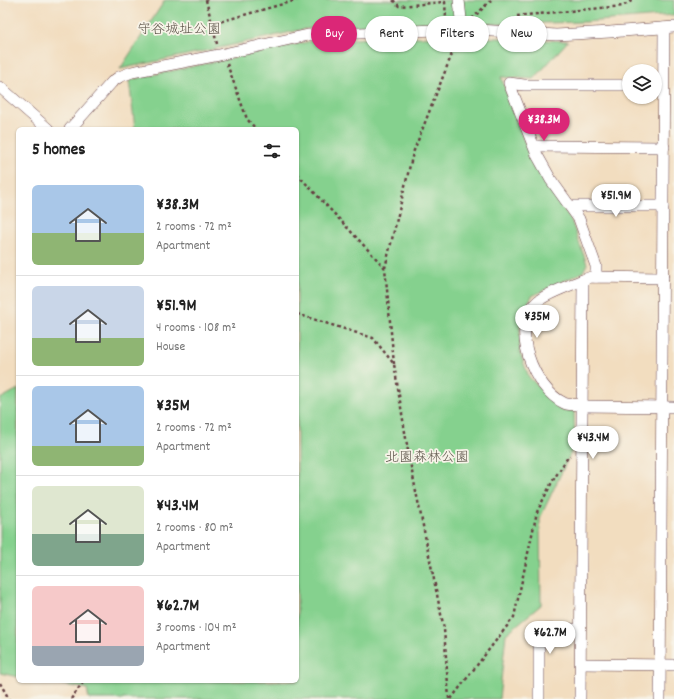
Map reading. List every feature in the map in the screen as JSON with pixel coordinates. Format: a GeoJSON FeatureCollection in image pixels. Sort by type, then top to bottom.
{"type":"FeatureCollection","features":[{"type":"Feature","properties":{"kind":"street"},"geometry":{"type":"LineString","coordinates":[[459,0],[461,16]]}},
{"type":"Feature","properties":{"kind":"street"},"geometry":{"type":"LineString","coordinates":[[547,34],[610,32],[669,27],[662,73]]}},
{"type":"Feature","properties":{"kind":"street"},"geometry":{"type":"LineString","coordinates":[[72,127],[112,82],[119,77],[132,72],[308,35],[426,30]]}},
{"type":"Feature","properties":{"kind":"street"},"geometry":{"type":"LineString","coordinates":[[596,277],[596,266],[579,219],[551,180],[534,146],[509,83],[524,85],[622,86]]}},
{"type":"Feature","properties":{"kind":"street"},"geometry":{"type":"LineString","coordinates":[[0,87],[46,127]]}},
{"type":"Feature","properties":{"kind":"street"},"geometry":{"type":"LineString","coordinates":[[660,699],[664,147],[661,104]]}},
{"type":"Feature","properties":{"kind":"street"},"geometry":{"type":"LineString","coordinates":[[534,146],[664,147]]}},
{"type":"Feature","properties":{"kind":"street"},"geometry":{"type":"LineString","coordinates":[[570,206],[663,206]]}},
{"type":"Feature","properties":{"kind":"street"},"geometry":{"type":"LineString","coordinates":[[663,278],[591,277],[538,301],[530,311],[526,322],[526,352],[534,371],[546,388],[565,404],[674,406]]}},
{"type":"Feature","properties":{"kind":"street"},"geometry":{"type":"LineString","coordinates":[[580,699],[583,280]]}},
{"type":"Feature","properties":{"kind":"street"},"geometry":{"type":"LineString","coordinates":[[539,699],[539,630],[580,629]]}},
{"type":"Feature","properties":{"kind":"street"},"geometry":{"type":"LineString","coordinates":[[581,664],[674,665]]}},
{"type":"Feature","properties":{"kind":"path"},"geometry":{"type":"LineString","coordinates":[[206,0],[221,54],[247,119],[254,127]]}},
{"type":"Feature","properties":{"kind":"path"},"geometry":{"type":"LineString","coordinates":[[212,24],[297,0]]}},
{"type":"Feature","properties":{"kind":"path"},"geometry":{"type":"LineString","coordinates":[[393,0],[399,6],[446,2],[446,16]]}},
{"type":"Feature","properties":{"kind":"path"},"geometry":{"type":"LineString","coordinates":[[475,16],[491,0]]}},
{"type":"Feature","properties":{"kind":"path"},"geometry":{"type":"LineString","coordinates":[[516,16],[623,6],[633,0]]}},
{"type":"Feature","properties":{"kind":"path"},"geometry":{"type":"LineString","coordinates":[[450,699],[444,629],[409,457],[394,364],[386,268],[413,154],[453,52]]}},
{"type":"Feature","properties":{"kind":"path"},"geometry":{"type":"LineString","coordinates":[[299,176],[386,268]]}},
{"type":"Feature","properties":{"kind":"path"},"geometry":{"type":"LineString","coordinates":[[299,315],[373,338],[394,364]]}},
{"type":"Feature","properties":{"kind":"path"},"geometry":{"type":"LineString","coordinates":[[450,699],[514,617],[537,512],[552,482],[568,457],[582,453]]}},
{"type":"Feature","properties":{"kind":"path"},"geometry":{"type":"LineString","coordinates":[[0,683],[9,699]]}},
{"type":"Feature","properties":{"kind":"path"},"geometry":{"type":"LineString","coordinates":[[71,699],[83,683]]}},
{"type":"Feature","properties":{"kind":"green space","name":"守谷城址公園"},"geometry":{"type":"Polygon","coordinates":[[[165,0],[674,0],[674,15],[585,22],[547,23],[547,16],[497,16],[497,24],[489,24],[489,16],[426,16],[426,24],[418,24],[418,16],[365,16],[365,26],[357,26],[357,16],[311,16],[311,29],[120,69],[165,0]]]}},
{"type":"Feature","properties":{"kind":"green space","name":"北園森林公園"},"geometry":{"type":"Polygon","coordinates":[[[418,37],[426,37],[426,52],[489,52],[489,38],[497,38],[497,52],[547,52],[547,40],[568,41],[534,79],[501,77],[530,157],[548,187],[571,220],[587,264],[583,272],[532,296],[520,317],[520,353],[529,377],[561,410],[574,411],[575,444],[540,518],[541,605],[506,634],[499,699],[89,699],[87,689],[53,683],[299,683],[299,127],[135,127],[129,80],[311,41],[311,52],[357,52],[357,39],[365,39],[365,52],[418,52],[418,37]]]}},
{"type":"Feature","properties":{"kind":"green space"},"geometry":{"type":"Polygon","coordinates":[[[16,390],[16,677],[0,673],[0,399],[16,390]]]}}]}
